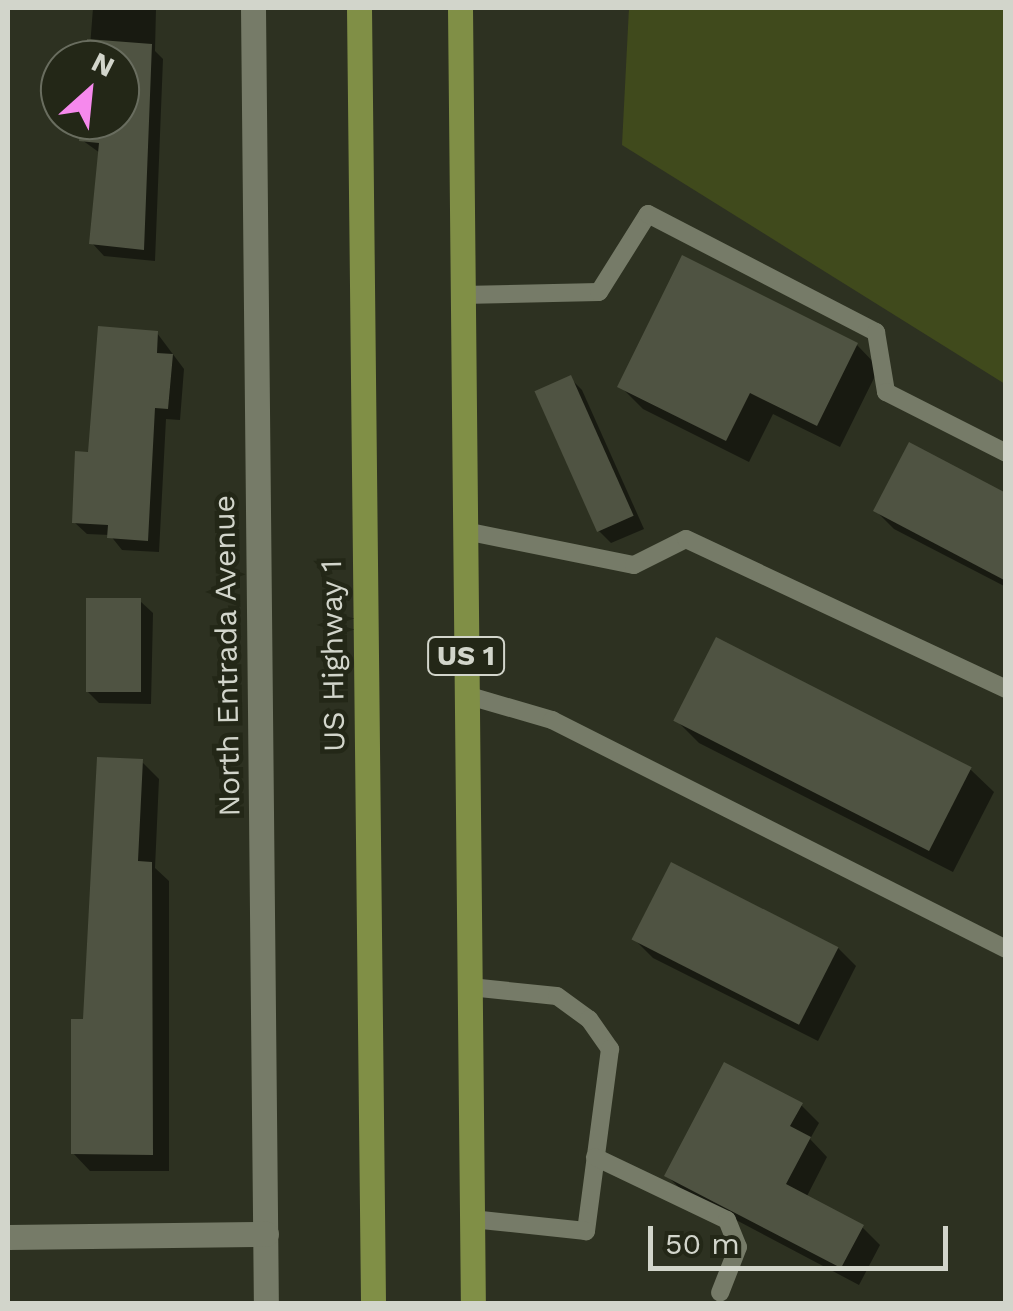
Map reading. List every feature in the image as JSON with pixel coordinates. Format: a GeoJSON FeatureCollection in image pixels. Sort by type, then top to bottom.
{"type":"FeatureCollection","features":[{"type":"Feature","properties":{"kind":"main road","name":"US Highway 1"},"geometry":{"type":"LineString","coordinates":[[359,8],[373,1304]]}},
{"type":"Feature","properties":{"kind":"main road","name":"US 1"},"geometry":{"type":"LineString","coordinates":[[460,8],[472,1304]]}},
{"type":"Feature","properties":{"kind":"street","name":"North Entrada Avenue"},"geometry":{"type":"LineString","coordinates":[[253,8],[266,1304]]}},
{"type":"Feature","properties":{"kind":"street"},"geometry":{"type":"LineString","coordinates":[[8,1237],[266,1234]]}},
{"type":"Feature","properties":{"kind":"lane"},"geometry":{"type":"LineString","coordinates":[[462,295],[600,292],[648,214],[876,332],[886,392],[1006,453]]}},
{"type":"Feature","properties":{"kind":"lane"},"geometry":{"type":"LineString","coordinates":[[465,532],[634,565],[686,539],[1006,689]]}},
{"type":"Feature","properties":{"kind":"lane"},"geometry":{"type":"LineString","coordinates":[[466,695],[552,720],[1006,949]]}},
{"type":"Feature","properties":{"kind":"lane"},"geometry":{"type":"LineString","coordinates":[[470,986],[556,996],[588,1020],[610,1049],[586,1231],[472,1219]]}},
{"type":"Feature","properties":{"kind":"lane"},"geometry":{"type":"LineString","coordinates":[[596,1157],[727,1220],[738,1246],[720,1293]]}},
{"type":"Feature","properties":{"kind":"green space"},"geometry":{"type":"Polygon","coordinates":[[[629,8],[1005,8],[1005,384],[622,145],[629,8]]]}},
{"type":"Feature","properties":{"kind":"building"},"geometry":{"type":"Polygon","coordinates":[[[140,43],[152,44],[144,250],[89,244],[99,143],[79,141],[140,140],[140,43]]]}},
{"type":"Feature","properties":{"kind":"building"},"geometry":{"type":"Polygon","coordinates":[[[682,255],[858,343],[817,426],[750,393],[726,441],[617,387],[682,255]]]}},
{"type":"Feature","properties":{"kind":"building"},"geometry":{"type":"Polygon","coordinates":[[[98,326],[158,331],[157,353],[173,354],[168,409],[155,408],[148,541],[107,538],[108,525],[72,523],[75,451],[88,452],[98,326]]]}},
{"type":"Feature","properties":{"kind":"building"},"geometry":{"type":"Polygon","coordinates":[[[571,375],[634,516],[597,532],[534,391],[571,375]]]}},
{"type":"Feature","properties":{"kind":"building"},"geometry":{"type":"Polygon","coordinates":[[[909,442],[1006,493],[1006,581],[873,511],[909,442]]]}},
{"type":"Feature","properties":{"kind":"building"},"geometry":{"type":"Polygon","coordinates":[[[86,598],[141,598],[141,692],[86,692],[86,598]]]}},
{"type":"Feature","properties":{"kind":"building"},"geometry":{"type":"Polygon","coordinates":[[[716,637],[972,767],[929,851],[673,721],[716,637]]]}},
{"type":"Feature","properties":{"kind":"building"},"geometry":{"type":"Polygon","coordinates":[[[97,757],[143,759],[138,861],[152,862],[153,1155],[71,1154],[71,1019],[83,1019],[97,757]]]}},
{"type":"Feature","properties":{"kind":"building"},"geometry":{"type":"Polygon","coordinates":[[[671,862],[839,947],[799,1025],[632,940],[671,862]]]}},
{"type":"Feature","properties":{"kind":"building"},"geometry":{"type":"Polygon","coordinates":[[[724,1062],[803,1103],[790,1126],[811,1137],[786,1184],[864,1225],[841,1268],[664,1176],[724,1062]]]}}]}
